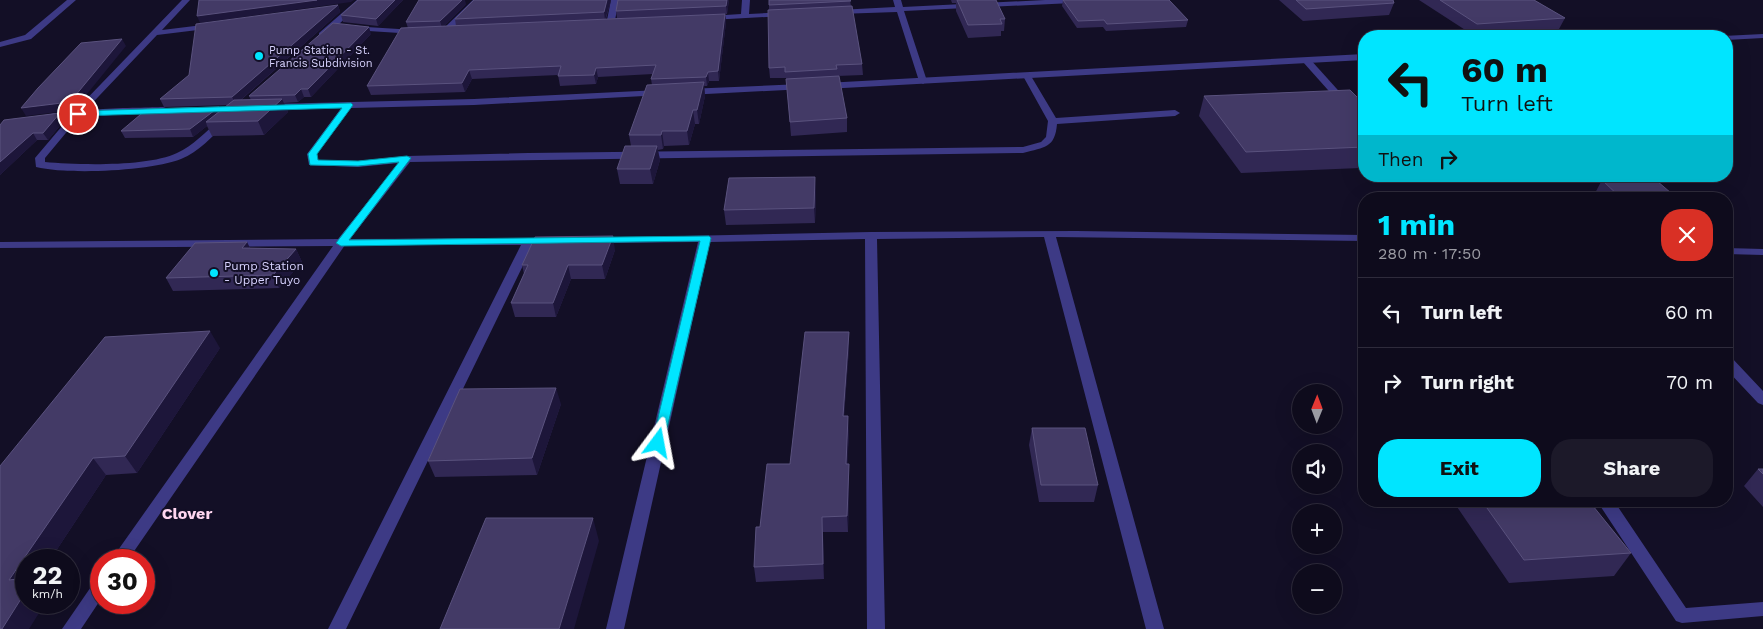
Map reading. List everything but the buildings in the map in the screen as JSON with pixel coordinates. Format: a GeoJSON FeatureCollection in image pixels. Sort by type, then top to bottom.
{"type":"FeatureCollection","features":[{"type":"Feature","properties":{"kind":"street"},"geometry":{"type":"LineString","coordinates":[[0,45],[28,37],[72,0]]}},
{"type":"Feature","properties":{"kind":"street"},"geometry":{"type":"LineString","coordinates":[[186,0],[78,114],[40,158],[40,165],[124,164],[160,161],[178,156],[234,114]]}},
{"type":"Feature","properties":{"kind":"street"},"geometry":{"type":"LineString","coordinates":[[436,32],[477,0]]}},
{"type":"Feature","properties":{"kind":"street"},"geometry":{"type":"LineString","coordinates":[[610,24],[615,0]]}},
{"type":"Feature","properties":{"kind":"street"},"geometry":{"type":"LineString","coordinates":[[745,16],[746,0]]}},
{"type":"Feature","properties":{"kind":"street"},"geometry":{"type":"LineString","coordinates":[[897,0],[923,81]]}},
{"type":"Feature","properties":{"kind":"street"},"geometry":{"type":"LineString","coordinates":[[832,12],[1093,0]]}},
{"type":"Feature","properties":{"kind":"street"},"geometry":{"type":"LineString","coordinates":[[335,9],[358,3]]}},
{"type":"Feature","properties":{"kind":"street"},"geometry":{"type":"LineString","coordinates":[[312,44],[358,3]]}},
{"type":"Feature","properties":{"kind":"street"},"geometry":{"type":"LineString","coordinates":[[697,19],[793,14]]}},
{"type":"Feature","properties":{"kind":"street"},"geometry":{"type":"LineString","coordinates":[[156,33],[222,24]]}},
{"type":"Feature","properties":{"kind":"street"},"geometry":{"type":"LineString","coordinates":[[601,25],[619,24]]}},
{"type":"Feature","properties":{"kind":"street"},"geometry":{"type":"LineString","coordinates":[[333,25],[400,32],[465,31]]}},
{"type":"Feature","properties":{"kind":"street"},"geometry":{"type":"LineString","coordinates":[[1733,38],[1763,36]]}},
{"type":"Feature","properties":{"kind":"street"},"geometry":{"type":"LineString","coordinates":[[261,107],[474,102],[1027,76],[1358,57]]}},
{"type":"Feature","properties":{"kind":"street"},"geometry":{"type":"LineString","coordinates":[[1306,60],[1358,118]]}},
{"type":"Feature","properties":{"kind":"street"},"geometry":{"type":"LineString","coordinates":[[348,105],[312,154],[314,163],[358,164],[407,158],[1015,151],[1044,144],[1051,138],[1053,121],[1027,76]]}},
{"type":"Feature","properties":{"kind":"street"},"geometry":{"type":"LineString","coordinates":[[39,119],[78,114],[177,110]]}},
{"type":"Feature","properties":{"kind":"street"},"geometry":{"type":"LineString","coordinates":[[1053,121],[1175,113]]}},
{"type":"Feature","properties":{"kind":"street"},"geometry":{"type":"LineString","coordinates":[[127,549],[341,243],[407,158]]}},
{"type":"Feature","properties":{"kind":"street"},"geometry":{"type":"LineString","coordinates":[[584,240],[871,235],[1235,233],[1358,238]]}},
{"type":"Feature","properties":{"kind":"street"},"geometry":{"type":"LineString","coordinates":[[1049,234],[1155,629]]}},
{"type":"Feature","properties":{"kind":"street"},"geometry":{"type":"LineString","coordinates":[[871,235],[876,629]]}},
{"type":"Feature","properties":{"kind":"street"},"geometry":{"type":"LineString","coordinates":[[615,629],[706,238]]}},
{"type":"Feature","properties":{"kind":"street"},"geometry":{"type":"LineString","coordinates":[[337,629],[529,241]]}},
{"type":"Feature","properties":{"kind":"street"},"geometry":{"type":"LineString","coordinates":[[0,246],[156,242],[565,241]]}},
{"type":"Feature","properties":{"kind":"street"},"geometry":{"type":"LineString","coordinates":[[1733,251],[1763,252]]}},
{"type":"Feature","properties":{"kind":"street"},"geometry":{"type":"LineString","coordinates":[[1733,368],[1763,400]]}},
{"type":"Feature","properties":{"kind":"street"},"geometry":{"type":"LineString","coordinates":[[1608,507],[1682,616],[1763,609]]}},
{"type":"Feature","properties":{"kind":"street"},"geometry":{"type":"LineString","coordinates":[[71,629],[90,602]]}},
{"type":"Feature","properties":{"kind":"place","name":"Pump Station - St. Francis Subdivision"},"geometry":{"type":"Point","coordinates":[259,56]}},
{"type":"Feature","properties":{"kind":"place","name":"Pump Station - Upper Tuyo"},"geometry":{"type":"Point","coordinates":[214,273]}},
{"type":"Feature","properties":{"kind":"district","name":"Clover"},"geometry":{"type":"Point","coordinates":[187,513]}},
{"type":"Feature","properties":{"kind":"route"},"geometry":{"type":"LineString","coordinates":[[78,114],[241,107],[348,105],[312,154],[314,163],[358,164],[407,158],[341,243],[706,238],[658,443]]}}]}
